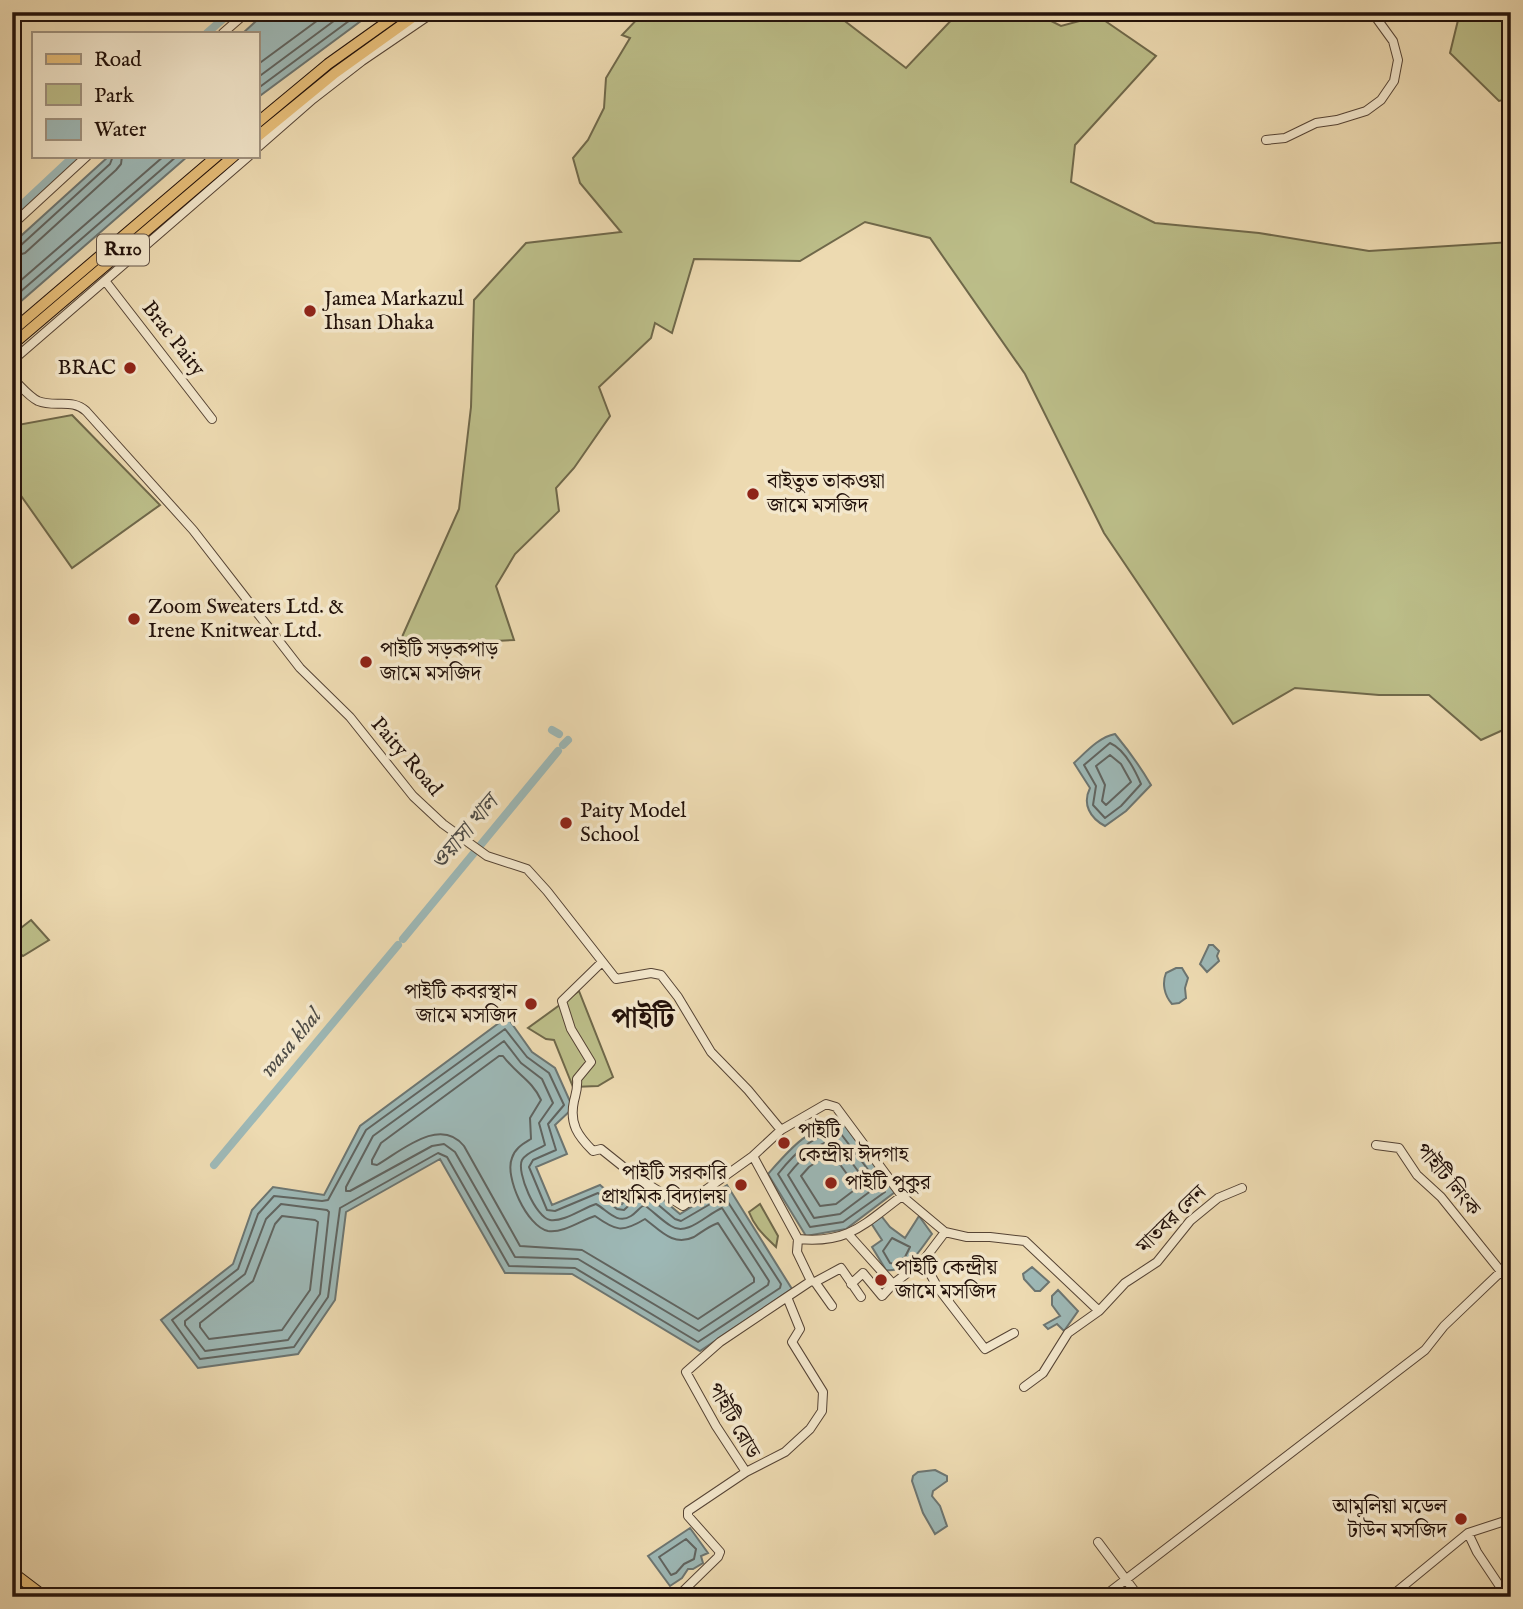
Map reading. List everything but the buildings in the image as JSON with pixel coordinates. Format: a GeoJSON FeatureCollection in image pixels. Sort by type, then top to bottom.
{"type":"FeatureCollection","features":[{"type":"Feature","properties":{"kind":"main road"},"geometry":{"type":"LineString","coordinates":[[259,121],[328,64],[401,12]]}},
{"type":"Feature","properties":{"kind":"main road"},"geometry":{"type":"LineString","coordinates":[[259,135],[335,73],[420,12]]}},
{"type":"Feature","properties":{"kind":"main road","name":"R110"},"geometry":{"type":"LineString","coordinates":[[12,331],[215,158]]}},
{"type":"Feature","properties":{"kind":"main road","name":"R110"},"geometry":{"type":"LineString","coordinates":[[12,345],[232,158]]}},
{"type":"Feature","properties":{"kind":"main road"},"geometry":{"type":"LineString","coordinates":[[12,1572],[45,1597]]}},
{"type":"Feature","properties":{"kind":"street"},"geometry":{"type":"LineString","coordinates":[[224,32],[247,12]]}},
{"type":"Feature","properties":{"kind":"street"},"geometry":{"type":"LineString","coordinates":[[259,146],[343,76],[434,12]]}},
{"type":"Feature","properties":{"kind":"street"},"geometry":{"type":"LineString","coordinates":[[1266,140],[1285,138],[1316,123],[1366,111],[1381,100],[1394,81],[1398,61],[1393,41],[1372,12]]}},
{"type":"Feature","properties":{"kind":"street"},"geometry":{"type":"LineString","coordinates":[[12,225],[85,158]]}},
{"type":"Feature","properties":{"kind":"street"},"geometry":{"type":"LineString","coordinates":[[12,360],[106,282],[247,158]]}},
{"type":"Feature","properties":{"kind":"street","name":"Brac Paity"},"geometry":{"type":"LineString","coordinates":[[106,282],[212,419]]}},
{"type":"Feature","properties":{"kind":"street","name":"Paity Road"},"geometry":{"type":"LineString","coordinates":[[12,378],[35,400],[79,405],[86,411],[193,530],[300,668],[350,718],[414,796],[443,824],[486,856],[527,869],[616,979],[651,973],[661,975],[678,997],[711,1052],[748,1090],[781,1130]]}},
{"type":"Feature","properties":{"kind":"street"},"geometry":{"type":"LineString","coordinates":[[601,963],[562,1001],[571,1029],[592,1062],[577,1079],[573,1116],[576,1133],[593,1151],[601,1149],[636,1177],[683,1206],[753,1156],[781,1130],[825,1104],[836,1107],[902,1196],[946,1232],[967,1237],[1025,1241],[1099,1311]]}},
{"type":"Feature","properties":{"kind":"street","name":"পাইটি লিংক"},"geometry":{"type":"LineString","coordinates":[[1376,1145],[1399,1149],[1417,1175],[1441,1197],[1511,1284]]}},
{"type":"Feature","properties":{"kind":"street"},"geometry":{"type":"LineString","coordinates":[[753,1156],[799,1239],[797,1252],[813,1282],[832,1306]]}},
{"type":"Feature","properties":{"kind":"street"},"geometry":{"type":"LineString","coordinates":[[799,1239],[818,1241],[849,1235],[926,1182]]}},
{"type":"Feature","properties":{"kind":"street","name":"মাতবর লেন"},"geometry":{"type":"LineString","coordinates":[[1024,1387],[1043,1373],[1068,1333],[1099,1311],[1125,1283],[1157,1262],[1190,1221],[1218,1198],[1242,1188]]}},
{"type":"Feature","properties":{"kind":"street"},"geometry":{"type":"LineString","coordinates":[[851,1284],[863,1273],[882,1296],[923,1261],[946,1232]]}},
{"type":"Feature","properties":{"kind":"street"},"geometry":{"type":"LineString","coordinates":[[849,1235],[893,1284]]}},
{"type":"Feature","properties":{"kind":"street"},"geometry":{"type":"LineString","coordinates":[[923,1261],[938,1288],[985,1349],[1014,1333]]}},
{"type":"Feature","properties":{"kind":"street"},"geometry":{"type":"LineString","coordinates":[[1103,1597],[1425,1350],[1444,1326],[1511,1262]]}},
{"type":"Feature","properties":{"kind":"street"},"geometry":{"type":"LineString","coordinates":[[746,1472],[785,1452],[810,1429],[822,1411],[823,1392],[792,1342],[800,1329],[787,1297],[841,1268],[861,1297]]}},
{"type":"Feature","properties":{"kind":"street","name":"পাইটি রোড"},"geometry":{"type":"LineString","coordinates":[[677,1597],[720,1552],[688,1516],[688,1511],[746,1472],[716,1426],[687,1372],[720,1342],[787,1297]]}},
{"type":"Feature","properties":{"kind":"street"},"geometry":{"type":"LineString","coordinates":[[1390,1597],[1468,1533],[1511,1519]]}},
{"type":"Feature","properties":{"kind":"street"},"geometry":{"type":"LineString","coordinates":[[1468,1533],[1476,1552],[1507,1597]]}},
{"type":"Feature","properties":{"kind":"street"},"geometry":{"type":"LineString","coordinates":[[1098,1542],[1139,1597]]}},
{"type":"Feature","properties":{"kind":"green space"},"geometry":{"type":"Polygon","coordinates":[[[644,12],[765,12],[774,19],[780,12],[833,12],[906,68],[959,12],[1033,12],[1061,26],[1098,16],[1156,56],[1075,145],[1071,182],[1155,223],[1259,233],[1369,251],[1511,242],[1511,738],[1503,730],[1481,740],[1429,695],[1379,695],[1295,688],[1233,724],[1104,533],[1025,374],[930,238],[865,222],[800,261],[694,259],[672,333],[655,323],[651,338],[599,387],[610,416],[574,468],[556,488],[559,511],[515,554],[496,586],[514,640],[398,646],[459,509],[471,407],[474,300],[526,243],[621,232],[580,183],[573,158],[588,140],[604,108],[606,78],[630,38],[622,35],[644,12]]]}},
{"type":"Feature","properties":{"kind":"green space"},"geometry":{"type":"Polygon","coordinates":[[[1460,12],[1511,12],[1511,98],[1499,101],[1450,53],[1460,12]]]}},
{"type":"Feature","properties":{"kind":"green space"},"geometry":{"type":"Polygon","coordinates":[[[72,415],[160,505],[72,568],[12,483],[12,426],[72,415]]]}},
{"type":"Feature","properties":{"kind":"green space"},"geometry":{"type":"Polygon","coordinates":[[[31,920],[49,940],[23,956],[12,947],[12,935],[31,920]]]}},
{"type":"Feature","properties":{"kind":"green space"},"geometry":{"type":"Polygon","coordinates":[[[579,991],[613,1077],[598,1086],[573,1087],[554,1040],[546,1039],[528,1028],[579,991]]]}},
{"type":"Feature","properties":{"kind":"green space"},"geometry":{"type":"Polygon","coordinates":[[[760,1204],[778,1236],[776,1247],[751,1218],[749,1212],[760,1204]]]}},
{"type":"Feature","properties":{"kind":"water"},"geometry":{"type":"Polygon","coordinates":[[[266,12],[373,12],[259,97],[259,32],[244,32],[266,12]]]}},
{"type":"Feature","properties":{"kind":"water"},"geometry":{"type":"Polygon","coordinates":[[[107,158],[186,158],[12,309],[12,244],[107,158]]]}},
{"type":"Feature","properties":{"kind":"water"},"geometry":{"type":"Polygon","coordinates":[[[1115,734],[1151,785],[1126,811],[1105,826],[1095,819],[1089,810],[1087,800],[1090,788],[1074,763],[1098,742],[1115,734]]]}},
{"type":"Feature","properties":{"kind":"water"},"geometry":{"type":"Polygon","coordinates":[[[1209,945],[1219,951],[1219,961],[1207,972],[1200,964],[1209,945]]]}},
{"type":"Feature","properties":{"kind":"water"},"geometry":{"type":"Polygon","coordinates":[[[1182,968],[1188,978],[1186,998],[1172,1004],[1164,989],[1164,981],[1166,973],[1182,968]]]}},
{"type":"Feature","properties":{"kind":"water"},"geometry":{"type":"Polygon","coordinates":[[[507,1017],[532,1052],[555,1068],[573,1108],[555,1125],[567,1154],[536,1167],[552,1205],[600,1185],[622,1204],[641,1181],[680,1214],[727,1185],[792,1289],[700,1351],[572,1274],[505,1273],[440,1159],[346,1212],[335,1300],[298,1354],[198,1368],[161,1320],[233,1264],[252,1210],[273,1187],[324,1195],[360,1126],[507,1017]]]}},
{"type":"Feature","properties":{"kind":"water","name":"পাইটি পুকুর"},"geometry":{"type":"Polygon","coordinates":[[[843,1122],[895,1192],[846,1229],[806,1236],[768,1174],[801,1140],[819,1129],[843,1122]]]}},
{"type":"Feature","properties":{"kind":"water"},"geometry":{"type":"Polygon","coordinates":[[[879,1213],[890,1227],[905,1238],[919,1216],[932,1234],[912,1260],[901,1268],[886,1270],[872,1247],[882,1240],[869,1220],[879,1213]]]}},
{"type":"Feature","properties":{"kind":"water"},"geometry":{"type":"Polygon","coordinates":[[[1032,1267],[1049,1282],[1040,1291],[1035,1291],[1024,1279],[1023,1274],[1032,1267]]]}},
{"type":"Feature","properties":{"kind":"water"},"geometry":{"type":"Polygon","coordinates":[[[1058,1290],[1078,1311],[1064,1331],[1057,1324],[1048,1329],[1044,1325],[1060,1316],[1052,1305],[1052,1296],[1058,1290]]]}},
{"type":"Feature","properties":{"kind":"water"},"geometry":{"type":"Polygon","coordinates":[[[935,1470],[947,1476],[947,1481],[933,1491],[932,1496],[940,1506],[947,1526],[935,1534],[923,1513],[912,1481],[918,1472],[935,1470]]]}},
{"type":"Feature","properties":{"kind":"water"},"geometry":{"type":"Polygon","coordinates":[[[690,1528],[708,1553],[701,1556],[703,1563],[688,1569],[682,1578],[670,1586],[648,1556],[690,1528]]]}},
{"type":"Feature","properties":{"kind":"waterway"},"geometry":{"type":"LineString","coordinates":[[208,32],[231,12]]}},
{"type":"Feature","properties":{"kind":"waterway"},"geometry":{"type":"LineString","coordinates":[[12,214],[72,158]]}},
{"type":"Feature","properties":{"kind":"waterway","name":"wasa khal"},"geometry":{"type":"LineString","coordinates":[[552,730],[559,734]]}},
{"type":"Feature","properties":{"kind":"waterway","name":"wasa khal"},"geometry":{"type":"LineString","coordinates":[[563,745],[568,740]]}},
{"type":"Feature","properties":{"kind":"waterway","name":"ওয়াসা খাল"},"geometry":{"type":"LineString","coordinates":[[403,939],[558,751]]}},
{"type":"Feature","properties":{"kind":"waterway","name":"wasa khal"},"geometry":{"type":"LineString","coordinates":[[214,1165],[398,945]]}},
{"type":"Feature","properties":{"kind":"place","name":"Jamea Markazul Ihsan Dhaka"},"geometry":{"type":"Point","coordinates":[310,311]}},
{"type":"Feature","properties":{"kind":"place","name":"BRAC"},"geometry":{"type":"Point","coordinates":[130,368]}},
{"type":"Feature","properties":{"kind":"place","name":"বাইতুত তাকওয়া জামে মসজিদ"},"geometry":{"type":"Point","coordinates":[753,494]}},
{"type":"Feature","properties":{"kind":"place","name":"Zoom Sweaters Ltd. & Irene Knitwear Ltd."},"geometry":{"type":"Point","coordinates":[134,619]}},
{"type":"Feature","properties":{"kind":"place","name":"পাইটি সড়কপাড় জামে মসজিদ"},"geometry":{"type":"Point","coordinates":[366,662]}},
{"type":"Feature","properties":{"kind":"place","name":"Paity Model School"},"geometry":{"type":"Point","coordinates":[566,823]}},
{"type":"Feature","properties":{"kind":"place","name":"পাইটি কবরস্থান জামে মসজিদ"},"geometry":{"type":"Point","coordinates":[531,1004]}},
{"type":"Feature","properties":{"kind":"place","name":"পাইটি কেন্দ্রীয় ঈদগাহ"},"geometry":{"type":"Point","coordinates":[784,1143]}},
{"type":"Feature","properties":{"kind":"place","name":"পাইটি পুকুর"},"geometry":{"type":"Point","coordinates":[831,1183]}},
{"type":"Feature","properties":{"kind":"place","name":"পাইটি সরকারি প্রাথমিক বিদ্যালয়"},"geometry":{"type":"Point","coordinates":[741,1185]}},
{"type":"Feature","properties":{"kind":"place","name":"পাইটি কেন্দ্রীয় জামে মসজিদ"},"geometry":{"type":"Point","coordinates":[881,1280]}},
{"type":"Feature","properties":{"kind":"place","name":"আমুলিয়া মডেল টাউন মসজিদ"},"geometry":{"type":"Point","coordinates":[1461,1519]}},
{"type":"Feature","properties":{"kind":"district","name":"পাইটি"},"geometry":{"type":"Point","coordinates":[643,1019]}}]}
